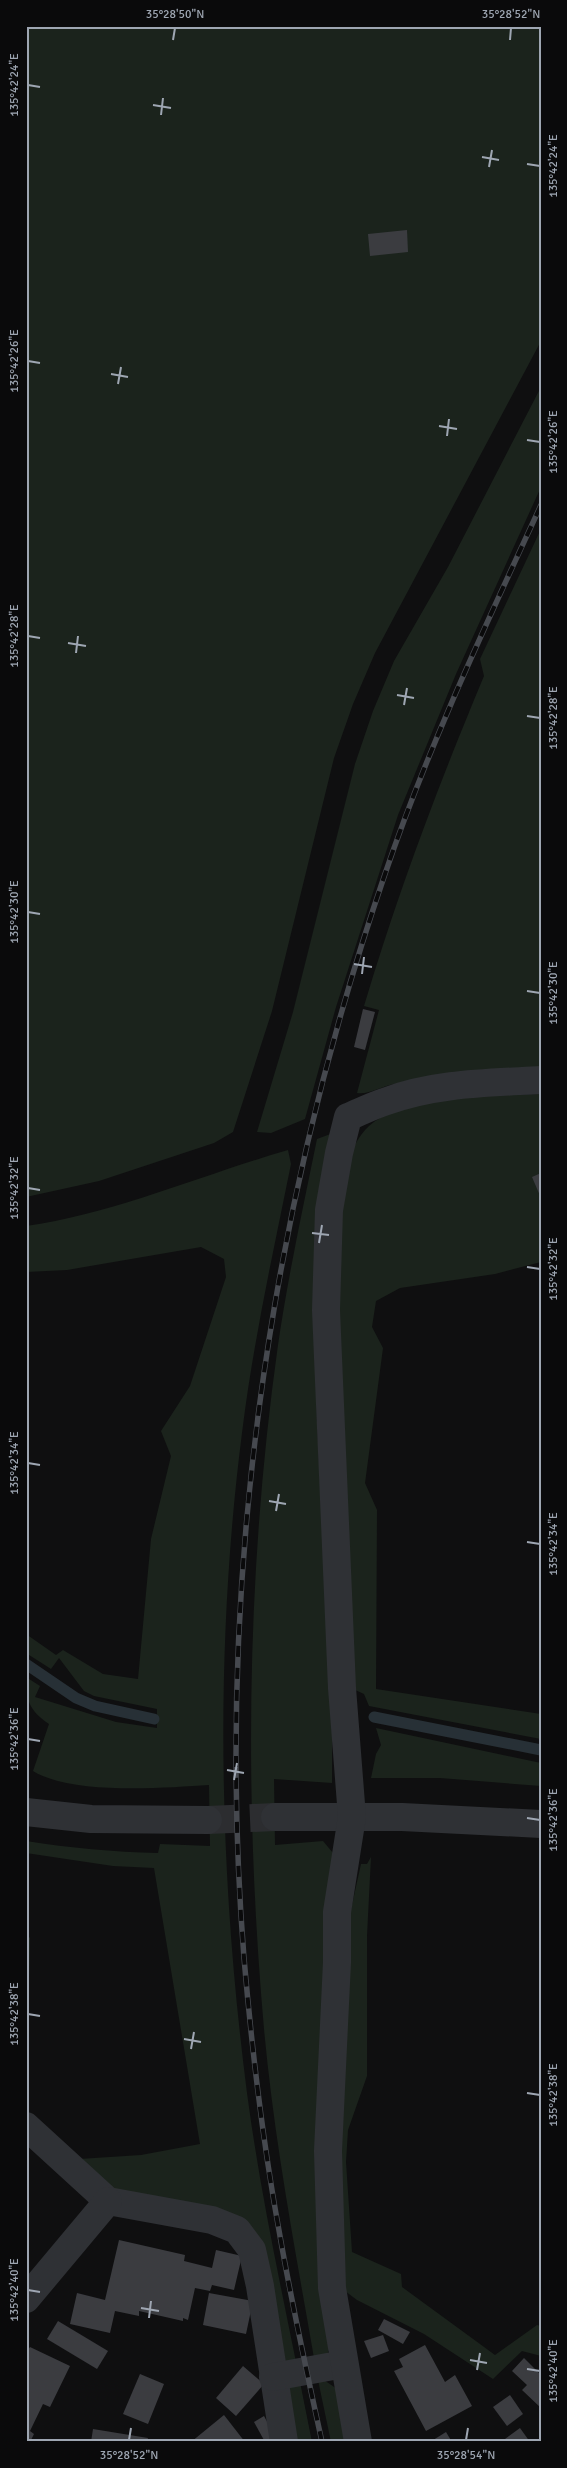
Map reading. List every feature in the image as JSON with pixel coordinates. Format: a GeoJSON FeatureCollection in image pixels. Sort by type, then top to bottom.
{"type":"FeatureCollection","features":[{"type":"Feature","properties":{"kind":"street"},"geometry":{"type":"LineString","coordinates":[[358,2442],[332,2288],[328,2151],[337,1962],[337,1912],[352,1817],[342,1678],[326,1310],[329,1210],[339,1153],[348,1117],[384,1101],[426,1090],[456,1085],[541,1080]]}},
{"type":"Feature","properties":{"kind":"street"},"geometry":{"type":"LineString","coordinates":[[26,1812],[91,1819],[208,1820]]}},
{"type":"Feature","properties":{"kind":"street"},"geometry":{"type":"LineString","coordinates":[[275,1817],[483,1819],[541,1824]]}},
{"type":"Feature","properties":{"kind":"street"},"geometry":{"type":"LineString","coordinates":[[26,2126],[108,2201],[212,2220],[237,2230],[252,2250],[260,2286],[284,2442]]}},
{"type":"Feature","properties":{"kind":"street"},"geometry":{"type":"LineString","coordinates":[[26,2299],[108,2201]]}},
{"type":"Feature","properties":{"kind":"street"},"geometry":{"type":"LineString","coordinates":[[273,2377],[344,2364]]}},
{"type":"Feature","properties":{"kind":"shaded area"},"geometry":{"type":"Polygon","coordinates":[[[26,26],[541,26],[541,341],[375,653],[353,704],[334,758],[272,1011],[233,1132],[214,1143],[99,1181],[26,1197],[26,26]]]}},
{"type":"Feature","properties":{"kind":"shaded area"},"geometry":{"type":"Polygon","coordinates":[[[541,387],[541,487],[456,674],[398,815],[336,1007],[305,1119],[271,1133],[257,1132],[293,1012],[355,764],[373,711],[394,661],[448,567],[541,387]]]}},
{"type":"Feature","properties":{"kind":"shaded area"},"geometry":{"type":"Polygon","coordinates":[[[541,529],[541,1067],[431,1077],[389,1085],[366,1093],[357,1093],[379,1010],[364,1006],[391,922],[435,799],[484,676],[480,659],[541,529]]]}},
{"type":"Feature","properties":{"kind":"shaded area"},"geometry":{"type":"Polygon","coordinates":[[[541,1094],[541,1262],[495,1274],[400,1288],[376,1301],[372,1327],[383,1348],[365,1483],[377,1510],[376,1689],[541,1714],[541,1739],[369,1706],[364,1694],[353,1689],[342,1462],[337,1241],[339,1202],[346,1167],[355,1144],[369,1126],[385,1115],[427,1102],[476,1096],[541,1094]]]}},
{"type":"Feature","properties":{"kind":"shaded area"},"geometry":{"type":"Polygon","coordinates":[[[336,1132],[314,1306],[317,1422],[332,1730],[332,1783],[274,1779],[275,1845],[323,1841],[333,1853],[331,2343],[327,2355],[314,2358],[279,2153],[264,2029],[253,1858],[251,1773],[252,1687],[254,1601],[260,1516],[267,1430],[278,1345],[291,1268],[317,1139],[336,1132]]]}},
{"type":"Feature","properties":{"kind":"shaded area"},"geometry":{"type":"Polygon","coordinates":[[[288,1150],[291,1164],[252,1366],[233,1515],[227,1598],[223,1763],[230,1929],[238,2011],[257,2161],[296,2362],[287,2364],[281,2357],[262,2245],[112,2191],[79,2159],[141,2155],[200,2144],[154,1868],[113,1866],[26,1853],[26,1841],[125,1852],[158,1853],[160,1844],[210,1846],[209,1785],[143,1788],[93,1787],[50,1779],[33,1771],[49,1724],[37,1714],[30,1704],[26,1677],[40,1686],[35,1697],[116,1722],[157,1728],[157,1709],[94,1696],[84,1691],[59,1658],[51,1669],[26,1653],[26,1634],[56,1655],[63,1650],[103,1674],[138,1679],[151,1539],[171,1456],[161,1431],[190,1386],[226,1277],[224,1259],[201,1247],[67,1270],[26,1272],[26,1226],[60,1220],[126,1203],[288,1150]]]}},
{"type":"Feature","properties":{"kind":"shaded area"},"geometry":{"type":"Polygon","coordinates":[[[376,1728],[541,1763],[541,1786],[440,1778],[371,1778],[376,1754],[381,1745],[376,1728]]]}},
{"type":"Feature","properties":{"kind":"shaded area"},"geometry":{"type":"Polygon","coordinates":[[[371,1857],[367,1936],[367,2076],[348,2130],[346,2162],[352,2252],[401,2274],[402,2287],[495,2355],[537,2325],[541,2326],[541,2356],[522,2351],[493,2379],[424,2334],[357,2300],[341,2288],[336,2151],[350,1914],[361,1864],[367,1864],[371,1857]]]}},
{"type":"Feature","properties":{"kind":"shaded area"},"geometry":{"type":"Polygon","coordinates":[[[26,1934],[30,1938],[28,2018],[26,2020],[26,1934]]]}},
{"type":"Feature","properties":{"kind":"shaded area"},"geometry":{"type":"Polygon","coordinates":[[[318,2380],[324,2380],[337,2389],[347,2442],[331,2442],[318,2380]]]}},
{"type":"Feature","properties":{"kind":"shaded area"},"geometry":{"type":"Polygon","coordinates":[[[300,2382],[312,2442],[292,2442],[284,2406],[290,2385],[300,2382]]]}},
{"type":"Feature","properties":{"kind":"building"},"geometry":{"type":"Polygon","coordinates":[[[407,230],[408,252],[370,256],[368,234],[407,230]]]}},
{"type":"Feature","properties":{"kind":"building"},"geometry":{"type":"Polygon","coordinates":[[[363,1009],[375,1012],[365,1050],[354,1047],[363,1009]]]}},
{"type":"Feature","properties":{"kind":"building"},"geometry":{"type":"Polygon","coordinates":[[[541,1173],[541,1198],[532,1177],[541,1173]]]}},
{"type":"Feature","properties":{"kind":"building"},"geometry":{"type":"Polygon","coordinates":[[[119,2240],[185,2255],[184,2261],[212,2268],[216,2250],[242,2256],[234,2290],[212,2285],[210,2291],[195,2288],[188,2320],[183,2318],[183,2321],[139,2311],[139,2316],[115,2311],[110,2333],[70,2324],[77,2293],[105,2300],[119,2240]]]}},
{"type":"Feature","properties":{"kind":"building"},"geometry":{"type":"Polygon","coordinates":[[[209,2293],[253,2301],[246,2334],[203,2325],[209,2293]]]}},
{"type":"Feature","properties":{"kind":"building"},"geometry":{"type":"Polygon","coordinates":[[[384,2319],[410,2332],[403,2344],[378,2330],[384,2319]]]}},
{"type":"Feature","properties":{"kind":"building"},"geometry":{"type":"Polygon","coordinates":[[[58,2321],[108,2351],[97,2369],[47,2339],[58,2321]]]}},
{"type":"Feature","properties":{"kind":"building"},"geometry":{"type":"Polygon","coordinates":[[[383,2335],[389,2351],[371,2358],[364,2341],[383,2335]]]}},
{"type":"Feature","properties":{"kind":"building"},"geometry":{"type":"Polygon","coordinates":[[[425,2345],[445,2382],[455,2375],[472,2406],[426,2431],[394,2371],[403,2367],[399,2359],[425,2345]]]}},
{"type":"Feature","properties":{"kind":"building"},"geometry":{"type":"Polygon","coordinates":[[[30,2347],[70,2366],[50,2407],[43,2404],[30,2431],[34,2434],[30,2442],[26,2442],[26,2353],[30,2347]]]}},
{"type":"Feature","properties":{"kind":"building"},"geometry":{"type":"Polygon","coordinates":[[[524,2358],[541,2375],[541,2408],[522,2390],[527,2385],[512,2371],[524,2358]]]}},
{"type":"Feature","properties":{"kind":"building"},"geometry":{"type":"Polygon","coordinates":[[[243,2366],[264,2384],[236,2416],[216,2398],[243,2366]]]}},
{"type":"Feature","properties":{"kind":"building"},"geometry":{"type":"Polygon","coordinates":[[[140,2374],[164,2384],[148,2424],[123,2414],[140,2374]]]}},
{"type":"Feature","properties":{"kind":"building"},"geometry":{"type":"Polygon","coordinates":[[[510,2395],[523,2414],[507,2426],[493,2407],[510,2395]]]}},
{"type":"Feature","properties":{"kind":"building"},"geometry":{"type":"Polygon","coordinates":[[[224,2415],[245,2442],[191,2442],[224,2415]]]}},
{"type":"Feature","properties":{"kind":"building"},"geometry":{"type":"Polygon","coordinates":[[[264,2416],[276,2438],[270,2442],[265,2442],[254,2422],[264,2416]]]}},
{"type":"Feature","properties":{"kind":"building"},"geometry":{"type":"Polygon","coordinates":[[[520,2428],[530,2442],[501,2442],[520,2428]]]}},
{"type":"Feature","properties":{"kind":"building"},"geometry":{"type":"Polygon","coordinates":[[[93,2429],[148,2438],[147,2442],[91,2442],[93,2429]]]}},
{"type":"Feature","properties":{"kind":"building"},"geometry":{"type":"Polygon","coordinates":[[[446,2432],[452,2442],[430,2442],[446,2432]]]}},
{"type":"Feature","properties":{"kind":"waterway"},"geometry":{"type":"LineString","coordinates":[[26,1664],[76,1698],[95,1706],[154,1719]]}},
{"type":"Feature","properties":{"kind":"waterway"},"geometry":{"type":"LineString","coordinates":[[374,1717],[541,1750]]}},
{"type":"Feature","properties":{"kind":"tunnel"},"geometry":{"type":"LineString","coordinates":[[208,1820],[275,1817]]}},
{"type":"Feature","properties":{"kind":"railway"},"geometry":{"type":"LineString","coordinates":[[322,2442],[295,2313],[268,2167],[244,1958],[237,1821],[237,1683],[244,1546],[259,1409],[280,1273],[309,1138],[344,1005],[385,874],[438,734],[541,505]]}}]}
